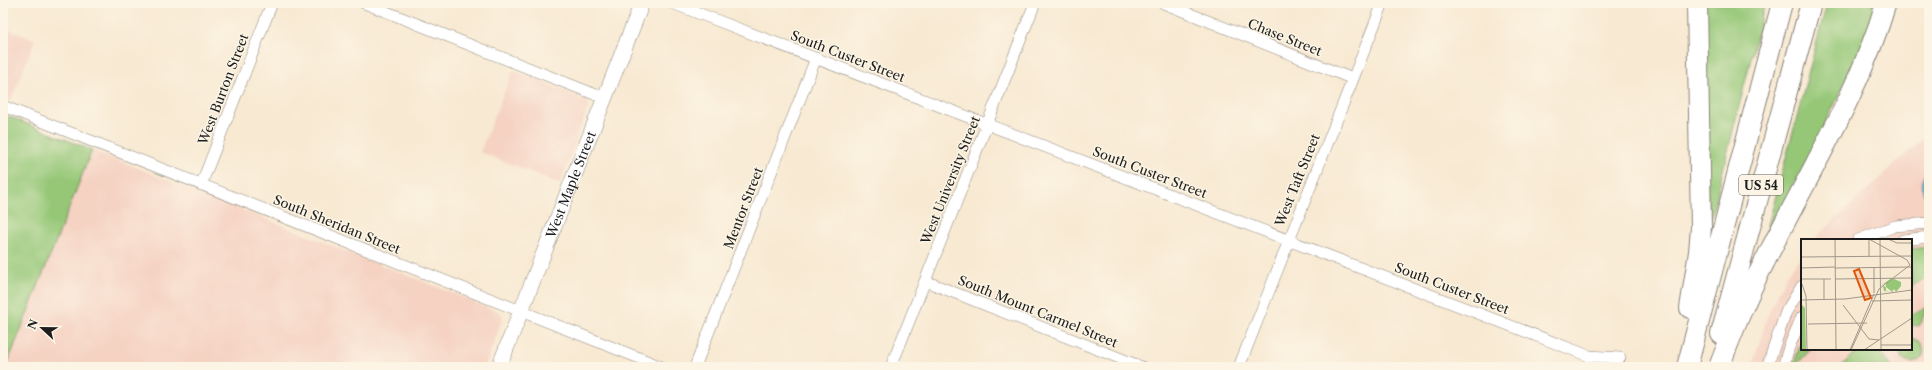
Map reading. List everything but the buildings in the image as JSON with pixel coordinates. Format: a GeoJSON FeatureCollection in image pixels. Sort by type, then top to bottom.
{"type":"FeatureCollection","features":[{"type":"Feature","properties":{"kind":"highway"},"geometry":{"type":"LineString","coordinates":[[1681,367],[1699,252],[1700,227],[1697,3]]}},
{"type":"Feature","properties":{"kind":"highway","name":"US 54"},"geometry":{"type":"LineString","coordinates":[[1687,367],[1782,3]]}},
{"type":"Feature","properties":{"kind":"highway","name":"US 54"},"geometry":{"type":"LineString","coordinates":[[1713,367],[1772,143],[1811,3]]}},
{"type":"Feature","properties":{"kind":"highway"},"geometry":{"type":"LineString","coordinates":[[1719,367],[1764,262],[1860,76],[1879,28],[1886,3]]}},
{"type":"Feature","properties":{"kind":"street","name":"West Burton Street"},"geometry":{"type":"LineString","coordinates":[[201,185],[272,3]]}},
{"type":"Feature","properties":{"kind":"street"},"geometry":{"type":"LineString","coordinates":[[364,3],[604,98]]}},
{"type":"Feature","properties":{"kind":"street","name":"West Maple Street"},"geometry":{"type":"LineString","coordinates":[[498,367],[642,3]]}},
{"type":"Feature","properties":{"kind":"street","name":"South Custer Street"},"geometry":{"type":"LineString","coordinates":[[672,3],[1589,356],[1620,358]]}},
{"type":"Feature","properties":{"kind":"street","name":"West University Street"},"geometry":{"type":"LineString","coordinates":[[891,367],[1035,3]]}},
{"type":"Feature","properties":{"kind":"street","name":"Chase Street"},"geometry":{"type":"LineString","coordinates":[[1163,3],[1352,79]]}},
{"type":"Feature","properties":{"kind":"street","name":"West Taft Street"},"geometry":{"type":"LineString","coordinates":[[1239,367],[1383,3]]}},
{"type":"Feature","properties":{"kind":"street","name":"Mentor Street"},"geometry":{"type":"LineString","coordinates":[[695,367],[816,58]]}},
{"type":"Feature","properties":{"kind":"street","name":"South Sheridan Street"},"geometry":{"type":"LineString","coordinates":[[3,106],[662,367]]}},
{"type":"Feature","properties":{"kind":"street"},"geometry":{"type":"LineString","coordinates":[[1860,239],[1895,226],[1929,223]]}},
{"type":"Feature","properties":{"kind":"street"},"geometry":{"type":"LineString","coordinates":[[1912,239],[1929,237]]}},
{"type":"Feature","properties":{"kind":"street","name":"South Mount Carmel Street"},"geometry":{"type":"LineString","coordinates":[[925,281],[1142,367]]}},
{"type":"Feature","properties":{"kind":"street"},"geometry":{"type":"LineString","coordinates":[[1767,367],[1786,312],[1801,288]]}},
{"type":"Feature","properties":{"kind":"street"},"geometry":{"type":"LineString","coordinates":[[1782,367],[1801,319]]}},
{"type":"Feature","properties":{"kind":"shaded area"},"geometry":{"type":"Polygon","coordinates":[[[3,27],[35,40],[11,101],[3,98],[3,27]]]}},
{"type":"Feature","properties":{"kind":"shaded area"},"geometry":{"type":"Polygon","coordinates":[[[513,70],[588,101],[589,106],[560,184],[480,152],[513,70]]]}},
{"type":"Feature","properties":{"kind":"shaded area"},"geometry":{"type":"Polygon","coordinates":[[[1929,133],[1929,367],[1752,367],[1768,314],[1786,276],[1801,256],[1801,350],[1912,350],[1912,239],[1814,239],[1929,133]]]}},
{"type":"Feature","properties":{"kind":"shaded area"},"geometry":{"type":"Polygon","coordinates":[[[92,150],[497,311],[502,314],[503,318],[485,367],[6,367],[92,150]]]}},
{"type":"Feature","properties":{"kind":"green space"},"geometry":{"type":"Polygon","coordinates":[[[1703,3],[1765,3],[1708,230],[1703,3]]]}},
{"type":"Feature","properties":{"kind":"green space"},"geometry":{"type":"Polygon","coordinates":[[[1827,3],[1880,3],[1871,31],[1770,234],[1766,233],[1827,3]]]}},
{"type":"Feature","properties":{"kind":"green space"},"geometry":{"type":"Polygon","coordinates":[[[3,114],[92,150],[6,367],[3,367],[3,114]]]}},
{"type":"Feature","properties":{"kind":"green space"},"geometry":{"type":"Polygon","coordinates":[[[1929,247],[1929,278],[1912,286],[1912,249],[1929,247]]]}},
{"type":"Feature","properties":{"kind":"green space"},"geometry":{"type":"Polygon","coordinates":[[[1925,307],[1927,309],[1919,326],[1912,325],[1912,314],[1925,307]]]}},
{"type":"Feature","properties":{"kind":"green space"},"geometry":{"type":"Polygon","coordinates":[[[1912,338],[1920,342],[1924,352],[1920,360],[1912,363],[1902,359],[1899,350],[1912,350],[1912,338]]]}},
{"type":"Feature","properties":{"kind":"green space"},"geometry":{"type":"Polygon","coordinates":[[[1801,342],[1801,350],[1810,350],[1797,364],[1800,367],[1793,367],[1801,342]]]}},
{"type":"Feature","properties":{"kind":"green space"},"geometry":{"type":"Polygon","coordinates":[[[1859,350],[1878,350],[1892,367],[1840,367],[1859,350]]]}},
{"type":"Feature","properties":{"kind":"water"},"geometry":{"type":"Polygon","coordinates":[[[1929,166],[1929,200],[1924,192],[1923,179],[1929,166]]]}}]}
